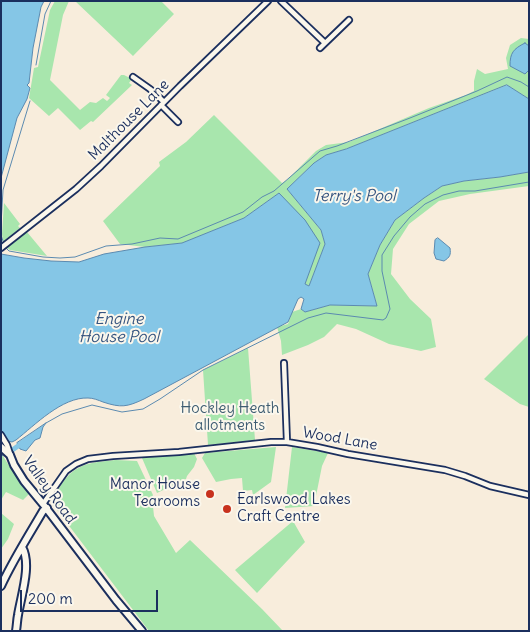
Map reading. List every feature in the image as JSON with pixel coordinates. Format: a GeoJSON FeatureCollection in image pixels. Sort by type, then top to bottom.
{"type":"FeatureCollection","features":[{"type":"Feature","properties":{"kind":"street","name":"Malthouse Lane"},"geometry":{"type":"LineString","coordinates":[[1,248],[76,189],[108,160],[268,1]]}},
{"type":"Feature","properties":{"kind":"street"},"geometry":{"type":"LineString","coordinates":[[281,1],[325,43]]}},
{"type":"Feature","properties":{"kind":"street"},"geometry":{"type":"LineString","coordinates":[[320,48],[349,20]]}},
{"type":"Feature","properties":{"kind":"street"},"geometry":{"type":"LineString","coordinates":[[133,77],[150,88],[178,122]]}},
{"type":"Feature","properties":{"kind":"street"},"geometry":{"type":"LineString","coordinates":[[284,363],[287,442]]}},
{"type":"Feature","properties":{"kind":"street"},"geometry":{"type":"LineString","coordinates":[[1,435],[7,444],[10,455]]}},
{"type":"Feature","properties":{"kind":"street","name":"Wood Lane"},"geometry":{"type":"LineString","coordinates":[[45,506],[66,471],[88,459],[271,442],[287,442],[445,470],[490,486],[529,495]]}},
{"type":"Feature","properties":{"kind":"street","name":"Valley Road"},"geometry":{"type":"LineString","coordinates":[[1,447],[10,455],[24,481],[142,631]]}},
{"type":"Feature","properties":{"kind":"street"},"geometry":{"type":"LineString","coordinates":[[1,586],[45,506]]}},
{"type":"Feature","properties":{"kind":"street"},"geometry":{"type":"LineString","coordinates":[[16,631],[17,616],[25,578],[26,558],[22,547]]}},
{"type":"Feature","properties":{"kind":"green space"},"geometry":{"type":"Polygon","coordinates":[[[55,1],[69,1],[63,15],[50,80],[80,110],[90,102],[96,103],[103,98],[107,101],[110,98],[106,95],[121,75],[132,79],[129,83],[132,85],[93,122],[91,121],[80,130],[58,108],[49,116],[29,98],[34,68],[38,67],[50,10],[55,1]]]}},
{"type":"Feature","properties":{"kind":"green space"},"geometry":{"type":"Polygon","coordinates":[[[75,1],[161,1],[174,14],[133,56],[75,1]]]}},
{"type":"Feature","properties":{"kind":"green space"},"geometry":{"type":"Polygon","coordinates":[[[521,38],[529,39],[529,99],[507,85],[346,149],[326,155],[314,163],[287,189],[321,230],[325,244],[309,286],[305,284],[279,193],[244,218],[183,243],[145,247],[120,244],[103,221],[160,166],[159,162],[186,142],[214,115],[282,183],[316,151],[326,145],[349,142],[474,91],[477,69],[485,74],[508,69],[506,58],[510,45],[521,38]]]}},
{"type":"Feature","properties":{"kind":"green space"},"geometry":{"type":"Polygon","coordinates":[[[529,172],[529,186],[470,194],[439,201],[409,224],[393,249],[391,274],[410,299],[431,319],[436,347],[421,351],[389,344],[356,329],[337,324],[324,337],[282,355],[277,327],[288,324],[292,312],[301,309],[305,312],[330,305],[377,306],[368,274],[380,245],[395,220],[424,198],[442,186],[529,172]]]}},
{"type":"Feature","properties":{"kind":"green space"},"geometry":{"type":"Polygon","coordinates":[[[4,203],[20,224],[18,226],[20,228],[3,242],[2,234],[4,203]]]}},
{"type":"Feature","properties":{"kind":"green space"},"geometry":{"type":"Polygon","coordinates":[[[27,232],[47,256],[7,248],[27,232]]]}},
{"type":"Feature","properties":{"kind":"green space"},"geometry":{"type":"Polygon","coordinates":[[[529,334],[529,407],[520,404],[484,379],[529,334]]]}},
{"type":"Feature","properties":{"kind":"green space","name":"Hockley Heath allotments"},"geometry":{"type":"Polygon","coordinates":[[[248,348],[255,440],[208,445],[203,370],[248,348]]]}},
{"type":"Feature","properties":{"kind":"green space"},"geometry":{"type":"Polygon","coordinates":[[[276,447],[271,482],[253,495],[252,490],[243,491],[242,478],[216,482],[202,458],[205,453],[276,447]]]}},
{"type":"Feature","properties":{"kind":"green space"},"geometry":{"type":"Polygon","coordinates":[[[292,447],[328,453],[322,466],[314,506],[285,508],[292,447]]]}},
{"type":"Feature","properties":{"kind":"green space"},"geometry":{"type":"Polygon","coordinates":[[[1,453],[19,481],[30,493],[23,500],[6,492],[1,500],[1,453]]]}},
{"type":"Feature","properties":{"kind":"green space"},"geometry":{"type":"Polygon","coordinates":[[[194,453],[197,459],[186,479],[157,493],[142,458],[194,453]]]}},
{"type":"Feature","properties":{"kind":"green space"},"geometry":{"type":"Polygon","coordinates":[[[116,460],[137,461],[153,495],[154,516],[176,553],[190,540],[283,631],[149,631],[51,502],[65,479],[73,471],[84,465],[116,460]]]}},
{"type":"Feature","properties":{"kind":"green space"},"geometry":{"type":"Polygon","coordinates":[[[1,513],[14,524],[8,539],[1,549],[1,513]]]}},
{"type":"Feature","properties":{"kind":"green space"},"geometry":{"type":"Polygon","coordinates":[[[293,521],[305,542],[257,593],[235,570],[293,521]]]}},
{"type":"Feature","properties":{"kind":"water"},"geometry":{"type":"Polygon","coordinates":[[[1,1],[44,1],[41,7],[33,48],[29,83],[27,85],[30,88],[27,99],[17,118],[1,178],[1,1]]]}},
{"type":"Feature","properties":{"kind":"water"},"geometry":{"type":"Polygon","coordinates":[[[525,43],[529,46],[529,70],[525,74],[510,66],[513,52],[525,43]]]}},
{"type":"Feature","properties":{"kind":"water","name":"Engine House Pool"},"geometry":{"type":"Polygon","coordinates":[[[507,85],[529,99],[529,172],[442,186],[395,220],[380,245],[368,274],[377,306],[330,305],[305,312],[301,309],[304,299],[301,297],[298,299],[288,322],[144,399],[133,404],[119,406],[92,398],[68,402],[49,413],[16,440],[8,441],[1,430],[1,254],[51,261],[79,262],[104,254],[182,243],[244,218],[279,193],[305,220],[320,243],[305,284],[309,286],[325,244],[321,230],[287,189],[314,163],[326,155],[346,149],[507,85]]]}},
{"type":"Feature","properties":{"kind":"water"},"geometry":{"type":"Polygon","coordinates":[[[438,238],[450,248],[450,256],[444,261],[436,259],[434,253],[435,240],[438,238]]]}},
{"type":"Feature","properties":{"kind":"water"},"geometry":{"type":"Polygon","coordinates":[[[46,423],[40,438],[35,440],[26,451],[20,449],[17,443],[46,423]]]}},
{"type":"Feature","properties":{"kind":"waterway"},"geometry":{"type":"LineString","coordinates":[[36,65],[45,14],[51,1]]}},
{"type":"Feature","properties":{"kind":"waterway"},"geometry":{"type":"LineString","coordinates":[[6,248],[9,251],[60,258],[75,257],[106,246],[132,244],[160,238],[178,239],[243,212],[262,197],[274,191],[320,151],[410,118],[507,77],[529,87]]}},
{"type":"Feature","properties":{"kind":"waterway"},"geometry":{"type":"LineString","coordinates":[[1,225],[3,190],[30,101]]}},
{"type":"Feature","properties":{"kind":"waterway"},"geometry":{"type":"LineString","coordinates":[[46,423],[62,414],[92,405],[122,412],[143,409],[203,370],[308,318],[326,313],[383,320],[390,309],[382,271],[382,255],[394,236],[410,217],[425,204],[443,195],[459,191],[475,191],[529,182]]}},
{"type":"Feature","properties":{"kind":"waterway"},"geometry":{"type":"LineString","coordinates":[[1,235],[4,244]]}},
{"type":"Feature","properties":{"kind":"waterway"},"geometry":{"type":"LineString","coordinates":[[11,451],[18,446]]}},
{"type":"Feature","properties":{"kind":"waterway"},"geometry":{"type":"LineString","coordinates":[[12,450],[14,456]]}},
{"type":"Feature","properties":{"kind":"place","name":"Manor House Tearooms"},"geometry":{"type":"Point","coordinates":[210,494]}},
{"type":"Feature","properties":{"kind":"place","name":"Earlswood Lakes Craft Centre"},"geometry":{"type":"Point","coordinates":[227,509]}},
{"type":"Feature","properties":{"kind":"water label","name":"Terry's Pool"},"geometry":{"type":"Point","coordinates":[354,196]}}]}
